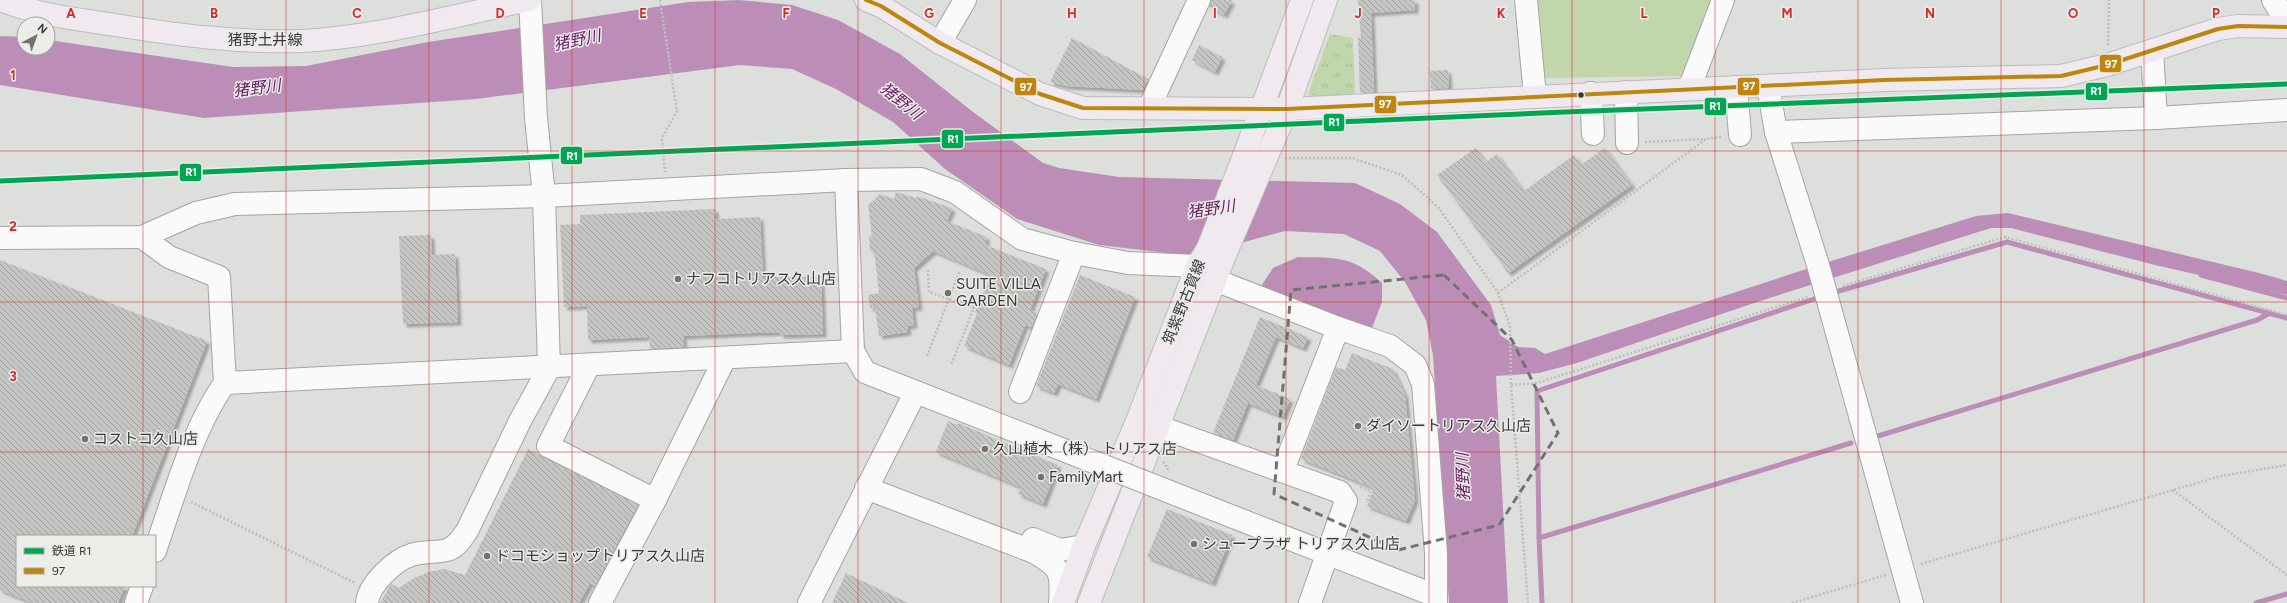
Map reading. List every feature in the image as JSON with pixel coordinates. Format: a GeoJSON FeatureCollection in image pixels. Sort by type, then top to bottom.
{"type":"FeatureCollection","features":[{"type":"Feature","properties":{"kind":"main road","name":"猪野土井線"},"geometry":{"type":"LineString","coordinates":[[1,0],[50,15],[199,38],[259,41],[310,40],[381,31],[530,0]]}},
{"type":"Feature","properties":{"kind":"main road"},"geometry":{"type":"LineString","coordinates":[[866,0],[881,6],[940,43],[1040,94],[1083,108],[1287,109],[1591,93],[1884,80],[2062,76],[2107,65],[2218,29],[2238,26],[2287,27]]}},
{"type":"Feature","properties":{"kind":"main road","name":"筑紫野古賀線"},"geometry":{"type":"LineString","coordinates":[[1062,603],[1084,546],[1137,421],[1210,256],[1245,154],[1302,0]]}},
{"type":"Feature","properties":{"kind":"main road","name":"筑紫野古賀線"},"geometry":{"type":"LineString","coordinates":[[1089,603],[1215,280],[1210,256],[1267,156],[1287,109],[1326,0]]}},
{"type":"Feature","properties":{"kind":"street"},"geometry":{"type":"LineString","coordinates":[[363,594],[399,560],[427,551],[447,550],[456,545],[467,531],[520,421],[549,368],[544,196],[536,118],[530,0]]}},
{"type":"Feature","properties":{"kind":"street"},"geometry":{"type":"LineString","coordinates":[[940,43],[965,0]]}},
{"type":"Feature","properties":{"kind":"street"},"geometry":{"type":"LineString","coordinates":[[1150,108],[1199,0]]}},
{"type":"Feature","properties":{"kind":"street"},"geometry":{"type":"LineString","coordinates":[[1526,0],[1535,96]]}},
{"type":"Feature","properties":{"kind":"street"},"geometry":{"type":"LineString","coordinates":[[1688,89],[1723,0]]}},
{"type":"Feature","properties":{"kind":"street"},"geometry":{"type":"LineString","coordinates":[[2273,0],[2287,22]]}},
{"type":"Feature","properties":{"kind":"street"},"geometry":{"type":"LineString","coordinates":[[2152,51],[2156,118]]}},
{"type":"Feature","properties":{"kind":"street"},"geometry":{"type":"LineString","coordinates":[[1768,86],[1776,132],[1822,278],[1912,603]]}},
{"type":"Feature","properties":{"kind":"street"},"geometry":{"type":"LineString","coordinates":[[1736,87],[1740,135]]}},
{"type":"Feature","properties":{"kind":"street"},"geometry":{"type":"LineString","coordinates":[[1626,92],[1627,143]]}},
{"type":"Feature","properties":{"kind":"street"},"geometry":{"type":"LineString","coordinates":[[1591,93],[1593,134]]}},
{"type":"Feature","properties":{"kind":"street"},"geometry":{"type":"LineString","coordinates":[[1776,132],[2156,118],[2287,110]]}},
{"type":"Feature","properties":{"kind":"street"},"geometry":{"type":"LineString","coordinates":[[0,238],[142,238],[196,213],[235,204],[544,196],[846,180],[921,179],[955,192],[1022,239],[1074,253],[1128,263],[1210,256]]}},
{"type":"Feature","properties":{"kind":"street"},"geometry":{"type":"LineString","coordinates":[[846,180],[853,351],[865,372],[915,393],[1328,553],[1436,600],[1436,553],[1423,384],[1415,365],[1404,355],[1390,346],[1338,328],[1215,280]]}},
{"type":"Feature","properties":{"kind":"street"},"geometry":{"type":"LineString","coordinates":[[142,238],[169,257],[219,277],[225,383],[214,398],[198,433],[156,548]]}},
{"type":"Feature","properties":{"kind":"street"},"geometry":{"type":"LineString","coordinates":[[1020,392],[1074,253]]}},
{"type":"Feature","properties":{"kind":"street"},"geometry":{"type":"LineString","coordinates":[[1283,470],[1338,328]]}},
{"type":"Feature","properties":{"kind":"street"},"geometry":{"type":"LineString","coordinates":[[225,383],[589,366],[853,351]]}},
{"type":"Feature","properties":{"kind":"street"},"geometry":{"type":"LineString","coordinates":[[600,603],[655,500],[725,358]]}},
{"type":"Feature","properties":{"kind":"street"},"geometry":{"type":"LineString","coordinates":[[589,366],[548,446],[655,500]]}},
{"type":"Feature","properties":{"kind":"street"},"geometry":{"type":"LineString","coordinates":[[809,603],[868,483],[915,393]]}},
{"type":"Feature","properties":{"kind":"street"},"geometry":{"type":"LineString","coordinates":[[1157,426],[1283,470],[1340,492],[1346,501],[1310,603]]}},
{"type":"Feature","properties":{"kind":"street"},"geometry":{"type":"LineString","coordinates":[[868,483],[1060,550],[1084,546]]}},
{"type":"Feature","properties":{"kind":"street"},"geometry":{"type":"LineString","coordinates":[[868,483],[1039,555],[1054,564],[1061,581],[1062,603]]}},
{"type":"Feature","properties":{"kind":"street"},"geometry":{"type":"LineString","coordinates":[[136,603],[142,587]]}},
{"type":"Feature","properties":{"kind":"path"},"geometry":{"type":"LineString","coordinates":[[660,0],[677,111],[662,138],[667,190]]}},
{"type":"Feature","properties":{"kind":"path"},"geometry":{"type":"LineString","coordinates":[[2107,65],[2109,0]]}},
{"type":"Feature","properties":{"kind":"path"},"geometry":{"type":"LineString","coordinates":[[1627,143],[1706,139],[1740,135]]}},
{"type":"Feature","properties":{"kind":"path"},"geometry":{"type":"LineString","coordinates":[[1498,293],[1706,139]]}},
{"type":"Feature","properties":{"kind":"path"},"geometry":{"type":"LineString","coordinates":[[1267,156],[1279,158],[1352,158],[1402,175],[1438,207],[1498,293],[1510,326],[1511,385],[1528,603]]}},
{"type":"Feature","properties":{"kind":"path"},"geometry":{"type":"LineString","coordinates":[[1511,385],[1537,383],[1822,278],[2004,237],[2287,315]]}},
{"type":"Feature","properties":{"kind":"path"},"geometry":{"type":"LineString","coordinates":[[928,270],[929,292],[974,308],[951,365]]}},
{"type":"Feature","properties":{"kind":"path"},"geometry":{"type":"LineString","coordinates":[[927,356],[960,270]]}},
{"type":"Feature","properties":{"kind":"path"},"geometry":{"type":"LineString","coordinates":[[1792,603],[2221,476],[2287,465]]}},
{"type":"Feature","properties":{"kind":"path"},"geometry":{"type":"LineString","coordinates":[[2172,490],[2287,575]]}},
{"type":"Feature","properties":{"kind":"path"},"geometry":{"type":"LineString","coordinates":[[184,498],[363,594]]}},
{"type":"Feature","properties":{"kind":"highlighted area"},"geometry":{"type":"Polygon","coordinates":[[[1444,275],[1512,340],[1558,433],[1499,525],[1398,550],[1274,494],[1291,290],[1444,275]]]}},
{"type":"Feature","properties":{"kind":"green space"},"geometry":{"type":"Polygon","coordinates":[[[1537,0],[1714,0],[1685,76],[1545,78],[1537,0]]]}},
{"type":"Feature","properties":{"kind":"green space"},"geometry":{"type":"Polygon","coordinates":[[[1330,34],[1353,38],[1355,94],[1326,99],[1308,94],[1330,34]]]}},
{"type":"Feature","properties":{"kind":"water","name":"猪野川"},"geometry":{"type":"Polygon","coordinates":[[[739,0],[792,5],[838,20],[900,54],[973,112],[1043,163],[1059,168],[1119,177],[1355,183],[1400,204],[1437,232],[1491,305],[1500,335],[1518,347],[1535,348],[1545,354],[1825,263],[1976,216],[2008,213],[2287,281],[2287,295],[2155,265],[2011,228],[1991,228],[1757,302],[1577,363],[1539,373],[1496,376],[1508,603],[1449,603],[1433,355],[1426,320],[1405,282],[1380,251],[1344,234],[1285,231],[1193,256],[1099,245],[1017,219],[945,169],[893,122],[836,89],[792,69],[740,65],[476,99],[204,118],[0,85],[0,36],[16,37],[16,56],[56,56],[56,41],[233,67],[306,66],[428,42],[688,2],[739,0]]]}},
{"type":"Feature","properties":{"kind":"water"},"geometry":{"type":"Polygon","coordinates":[[[1298,257],[1333,258],[1343,260],[1362,267],[1382,283],[1382,302],[1370,333],[1260,288],[1273,268],[1298,257]]]}},
{"type":"Feature","properties":{"kind":"building"},"geometry":{"type":"Polygon","coordinates":[[[1211,0],[1232,0],[1224,15],[1209,7],[1211,0]]]}},
{"type":"Feature","properties":{"kind":"building"},"geometry":{"type":"Polygon","coordinates":[[[1358,0],[1415,0],[1415,10],[1371,13],[1374,92],[1360,93],[1358,38],[1361,38],[1358,0]]]}},
{"type":"Feature","properties":{"kind":"building"},"geometry":{"type":"Polygon","coordinates":[[[1072,38],[1148,79],[1143,90],[1066,86],[1050,82],[1072,38]]]}},
{"type":"Feature","properties":{"kind":"building"},"geometry":{"type":"Polygon","coordinates":[[[1199,45],[1222,57],[1215,72],[1192,60],[1199,45]]]}},
{"type":"Feature","properties":{"kind":"building"},"geometry":{"type":"Polygon","coordinates":[[[1448,70],[1449,88],[1431,89],[1430,71],[1448,70]]]}},
{"type":"Feature","properties":{"kind":"building"},"geometry":{"type":"Polygon","coordinates":[[[1476,148],[1486,162],[1497,154],[1524,191],[1574,155],[1581,165],[1605,148],[1632,185],[1508,273],[1437,175],[1476,148]]]}},
{"type":"Feature","properties":{"kind":"building"},"geometry":{"type":"Polygon","coordinates":[[[896,192],[917,198],[917,196],[952,208],[947,221],[987,237],[985,244],[990,247],[1046,269],[1030,310],[1037,313],[1032,327],[1025,325],[1009,365],[964,346],[977,313],[975,312],[991,275],[933,251],[914,268],[919,307],[912,308],[914,325],[907,326],[908,332],[879,336],[875,307],[870,308],[868,295],[879,293],[874,250],[870,251],[869,236],[872,236],[868,205],[880,194],[894,199],[896,192]]]}},
{"type":"Feature","properties":{"kind":"building"},"geometry":{"type":"Polygon","coordinates":[[[715,209],[716,219],[760,217],[763,277],[821,277],[823,334],[780,335],[780,332],[683,336],[684,347],[650,349],[649,337],[588,340],[587,306],[564,307],[560,225],[580,224],[580,215],[715,209]]]}},
{"type":"Feature","properties":{"kind":"building"},"geometry":{"type":"Polygon","coordinates":[[[431,235],[432,255],[455,254],[458,322],[403,324],[399,236],[431,235]]]}},
{"type":"Feature","properties":{"kind":"building","name":"コストコ久山店"},"geometry":{"type":"Polygon","coordinates":[[[0,260],[207,341],[132,535],[16,535],[16,587],[125,587],[118,603],[33,603],[0,590],[0,260]]]}},
{"type":"Feature","properties":{"kind":"building"},"geometry":{"type":"Polygon","coordinates":[[[1080,275],[1135,297],[1096,399],[1058,384],[1054,393],[1036,386],[1080,275]]]}},
{"type":"Feature","properties":{"kind":"building"},"geometry":{"type":"Polygon","coordinates":[[[1260,317],[1308,337],[1303,348],[1276,337],[1256,385],[1290,399],[1283,417],[1248,403],[1233,440],[1213,433],[1260,317]]]}},
{"type":"Feature","properties":{"kind":"building","name":"ダイソートリアス久山店"},"geometry":{"type":"Polygon","coordinates":[[[1352,353],[1393,369],[1405,395],[1415,500],[1406,521],[1367,506],[1374,488],[1301,459],[1336,367],[1345,370],[1352,353]]]}},
{"type":"Feature","properties":{"kind":"building"},"geometry":{"type":"Polygon","coordinates":[[[948,421],[957,425],[958,423],[1058,465],[1043,504],[1018,494],[1021,487],[936,452],[948,421]]]}},
{"type":"Feature","properties":{"kind":"building"},"geometry":{"type":"Polygon","coordinates":[[[528,449],[638,505],[595,586],[590,583],[579,603],[380,603],[391,584],[399,588],[414,578],[429,572],[444,569],[465,575],[528,449]]]}},
{"type":"Feature","properties":{"kind":"building"},"geometry":{"type":"Polygon","coordinates":[[[1167,509],[1232,535],[1212,583],[1147,557],[1167,509]]]}},
{"type":"Feature","properties":{"kind":"building"},"geometry":{"type":"Polygon","coordinates":[[[846,573],[908,603],[832,603],[846,573]]]}},
{"type":"Feature","properties":{"kind":"waterway"},"geometry":{"type":"LineString","coordinates":[[1832,293],[2007,242],[2287,318]]}},
{"type":"Feature","properties":{"kind":"waterway"},"geometry":{"type":"LineString","coordinates":[[2201,275],[2287,298]]}},
{"type":"Feature","properties":{"kind":"waterway"},"geometry":{"type":"LineString","coordinates":[[1817,298],[1537,391],[1539,538],[1851,443]]}},
{"type":"Feature","properties":{"kind":"waterway"},"geometry":{"type":"LineString","coordinates":[[1878,436],[2257,320],[2270,313]]}},
{"type":"Feature","properties":{"kind":"waterway"},"geometry":{"type":"LineString","coordinates":[[1539,538],[1542,603]]}},
{"type":"Feature","properties":{"kind":"waterway"},"geometry":{"type":"LineString","coordinates":[[2256,603],[2287,594]]}},
{"type":"Feature","properties":{"kind":"rail line","name":"R1"},"geometry":{"type":"LineString","coordinates":[[0,181],[1565,112],[2287,84]]}},
{"type":"Feature","properties":{"kind":"transit line","name":"97"},"geometry":{"type":"LineString","coordinates":[[866,0],[881,6],[940,43],[1040,94],[1083,108],[1287,109],[1884,80],[2061,76],[2107,65],[2218,29],[2238,26],[2287,27]]}},
{"type":"Feature","properties":{"kind":"place","name":"ナフコトリアス久山店"},"geometry":{"type":"Point","coordinates":[678,279]}},
{"type":"Feature","properties":{"kind":"place","name":"SUITE VILLA GARDEN"},"geometry":{"type":"Point","coordinates":[948,293]}},
{"type":"Feature","properties":{"kind":"place","name":"ダイソートリアス久山店"},"geometry":{"type":"Point","coordinates":[1358,426]}},
{"type":"Feature","properties":{"kind":"place","name":"コストコ久山店"},"geometry":{"type":"Point","coordinates":[85,439]}},
{"type":"Feature","properties":{"kind":"place","name":"久山植木（株） トリアス店"},"geometry":{"type":"Point","coordinates":[985,449]}},
{"type":"Feature","properties":{"kind":"place","name":"FamilyMart"},"geometry":{"type":"Point","coordinates":[1041,477]}},
{"type":"Feature","properties":{"kind":"place","name":"シュープラザ トリアス久山店"},"geometry":{"type":"Point","coordinates":[1194,544]}},
{"type":"Feature","properties":{"kind":"place","name":"ドコモショップトリアス久山店"},"geometry":{"type":"Point","coordinates":[487,556]}}]}
